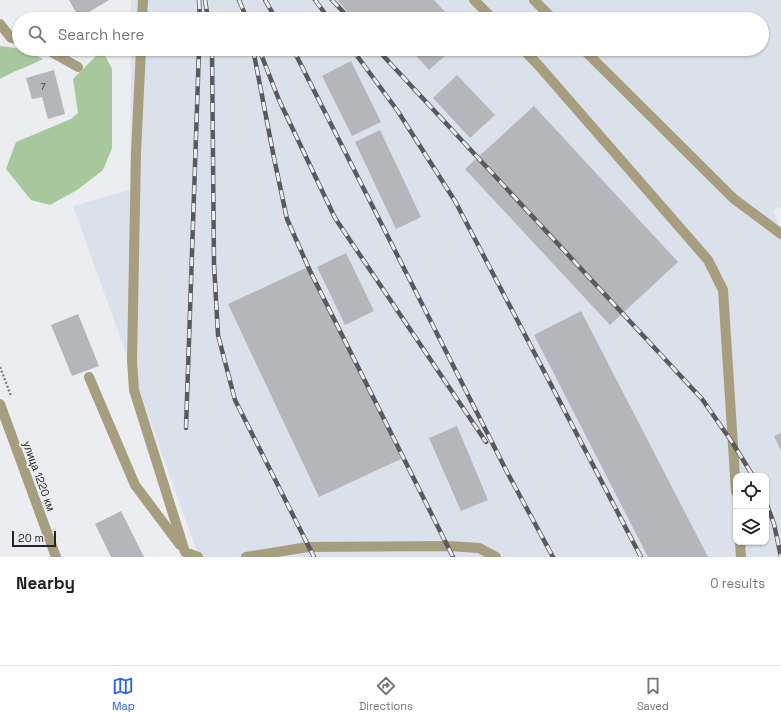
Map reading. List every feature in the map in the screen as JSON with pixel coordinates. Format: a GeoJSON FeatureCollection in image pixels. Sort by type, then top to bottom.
{"type":"FeatureCollection","features":[{"type":"Feature","properties":{"kind":"street"},"geometry":{"type":"LineString","coordinates":[[142,12],[143,0]]}},
{"type":"Feature","properties":{"kind":"street"},"geometry":{"type":"LineString","coordinates":[[474,0],[486,12]]}},
{"type":"Feature","properties":{"kind":"street"},"geometry":{"type":"LineString","coordinates":[[534,0],[546,12]]}},
{"type":"Feature","properties":{"kind":"street"},"geometry":{"type":"LineString","coordinates":[[0,24],[12,38]]}},
{"type":"Feature","properties":{"kind":"street"},"geometry":{"type":"LineString","coordinates":[[58,56],[78,67]]}},
{"type":"Feature","properties":{"kind":"street"},"geometry":{"type":"LineString","coordinates":[[141,56],[136,152],[132,361],[134,390],[185,552]]}},
{"type":"Feature","properties":{"kind":"street"},"geometry":{"type":"LineString","coordinates":[[530,56],[708,260],[723,290],[735,473]]}},
{"type":"Feature","properties":{"kind":"street"},"geometry":{"type":"LineString","coordinates":[[590,56],[734,199],[781,234]]}},
{"type":"Feature","properties":{"kind":"street"},"geometry":{"type":"LineString","coordinates":[[90,377],[135,485],[185,552],[198,557]]}},
{"type":"Feature","properties":{"kind":"street","name":"улица 1220 км"},"geometry":{"type":"LineString","coordinates":[[0,404],[56,557]]}},
{"type":"Feature","properties":{"kind":"street"},"geometry":{"type":"LineString","coordinates":[[740,545],[742,557]]}},
{"type":"Feature","properties":{"kind":"street"},"geometry":{"type":"LineString","coordinates":[[246,557],[308,547],[448,546],[479,548],[496,557]]}},
{"type":"Feature","properties":{"kind":"shaded area"},"geometry":{"type":"Polygon","coordinates":[[[131,0],[781,0],[781,207],[773,210],[781,231],[781,557],[199,557],[73,206],[130,190],[131,56],[769,56],[769,12],[131,12],[131,0]]]}},
{"type":"Feature","properties":{"kind":"green space"},"geometry":{"type":"Polygon","coordinates":[[[0,46],[12,48],[12,56],[37,56],[43,59],[11,73],[0,79],[0,46]]]}},
{"type":"Feature","properties":{"kind":"green space"},"geometry":{"type":"Polygon","coordinates":[[[96,56],[105,56],[112,69],[112,148],[103,170],[77,190],[50,205],[31,200],[6,169],[16,142],[71,119],[78,113],[73,79],[96,56]]]}},
{"type":"Feature","properties":{"kind":"building"},"geometry":{"type":"Polygon","coordinates":[[[69,0],[109,0],[89,12],[76,12],[69,0]]]}},
{"type":"Feature","properties":{"kind":"building"},"geometry":{"type":"Polygon","coordinates":[[[337,0],[434,0],[445,12],[348,12],[337,0]]]}},
{"type":"Feature","properties":{"kind":"building"},"geometry":{"type":"Polygon","coordinates":[[[416,56],[445,56],[429,70],[416,56]]]}},
{"type":"Feature","properties":{"kind":"building"},"geometry":{"type":"Polygon","coordinates":[[[351,61],[381,122],[352,136],[322,76],[351,61]]]}},
{"type":"Feature","properties":{"kind":"building"},"geometry":{"type":"Polygon","coordinates":[[[54,70],[65,114],[48,119],[42,97],[32,99],[26,78],[54,70]]]}},
{"type":"Feature","properties":{"kind":"building"},"geometry":{"type":"Polygon","coordinates":[[[457,75],[495,115],[470,138],[433,98],[457,75]]]}},
{"type":"Feature","properties":{"kind":"building"},"geometry":{"type":"Polygon","coordinates":[[[534,106],[678,262],[610,325],[465,169],[534,106]]]}},
{"type":"Feature","properties":{"kind":"building"},"geometry":{"type":"Polygon","coordinates":[[[380,130],[421,217],[396,229],[355,142],[380,130]]]}},
{"type":"Feature","properties":{"kind":"building"},"geometry":{"type":"Polygon","coordinates":[[[346,253],[374,311],[345,325],[317,267],[346,253]]]}},
{"type":"Feature","properties":{"kind":"building"},"geometry":{"type":"Polygon","coordinates":[[[310,266],[401,459],[319,497],[228,304],[310,266]]]}},
{"type":"Feature","properties":{"kind":"building"},"geometry":{"type":"Polygon","coordinates":[[[581,311],[708,557],[648,557],[534,335],[581,311]]]}},
{"type":"Feature","properties":{"kind":"building"},"geometry":{"type":"Polygon","coordinates":[[[78,314],[99,366],[72,376],[51,325],[78,314]]]}},
{"type":"Feature","properties":{"kind":"building"},"geometry":{"type":"Polygon","coordinates":[[[457,426],[488,500],[461,511],[429,438],[457,426]]]}},
{"type":"Feature","properties":{"kind":"building"},"geometry":{"type":"Polygon","coordinates":[[[781,433],[781,451],[774,436],[781,433]]]}},
{"type":"Feature","properties":{"kind":"building"},"geometry":{"type":"Polygon","coordinates":[[[121,511],[144,557],[111,557],[95,524],[121,511]]]}},
{"type":"Feature","properties":{"kind":"railway"},"geometry":{"type":"LineString","coordinates":[[199,0],[200,12]]}},
{"type":"Feature","properties":{"kind":"railway"},"geometry":{"type":"LineString","coordinates":[[205,0],[207,12]]}},
{"type":"Feature","properties":{"kind":"railway"},"geometry":{"type":"LineString","coordinates":[[239,0],[244,12]]}},
{"type":"Feature","properties":{"kind":"railway"},"geometry":{"type":"LineString","coordinates":[[265,0],[272,12]]}},
{"type":"Feature","properties":{"kind":"railway"},"geometry":{"type":"LineString","coordinates":[[315,0],[324,12]]}},
{"type":"Feature","properties":{"kind":"railway"},"geometry":{"type":"LineString","coordinates":[[332,0],[343,12]]}},
{"type":"Feature","properties":{"kind":"railway"},"geometry":{"type":"LineString","coordinates":[[186,428],[199,56]]}},
{"type":"Feature","properties":{"kind":"railway"},"geometry":{"type":"LineString","coordinates":[[212,56],[214,264],[218,335],[235,400],[314,557]]}},
{"type":"Feature","properties":{"kind":"railway"},"geometry":{"type":"LineString","coordinates":[[254,56],[287,219],[310,271],[453,557]]}},
{"type":"Feature","properties":{"kind":"railway"},"geometry":{"type":"LineString","coordinates":[[262,56],[279,100],[335,218],[486,442]]}},
{"type":"Feature","properties":{"kind":"railway"},"geometry":{"type":"LineString","coordinates":[[297,56],[507,472],[553,557]]}},
{"type":"Feature","properties":{"kind":"railway"},"geometry":{"type":"LineString","coordinates":[[357,56],[397,110],[455,201],[641,557]]}},
{"type":"Feature","properties":{"kind":"railway"},"geometry":{"type":"LineString","coordinates":[[384,56],[702,399],[732,442],[751,473]]}},
{"type":"Feature","properties":{"kind":"railway"},"geometry":{"type":"LineString","coordinates":[[769,509],[774,524],[781,557]]}}]}
